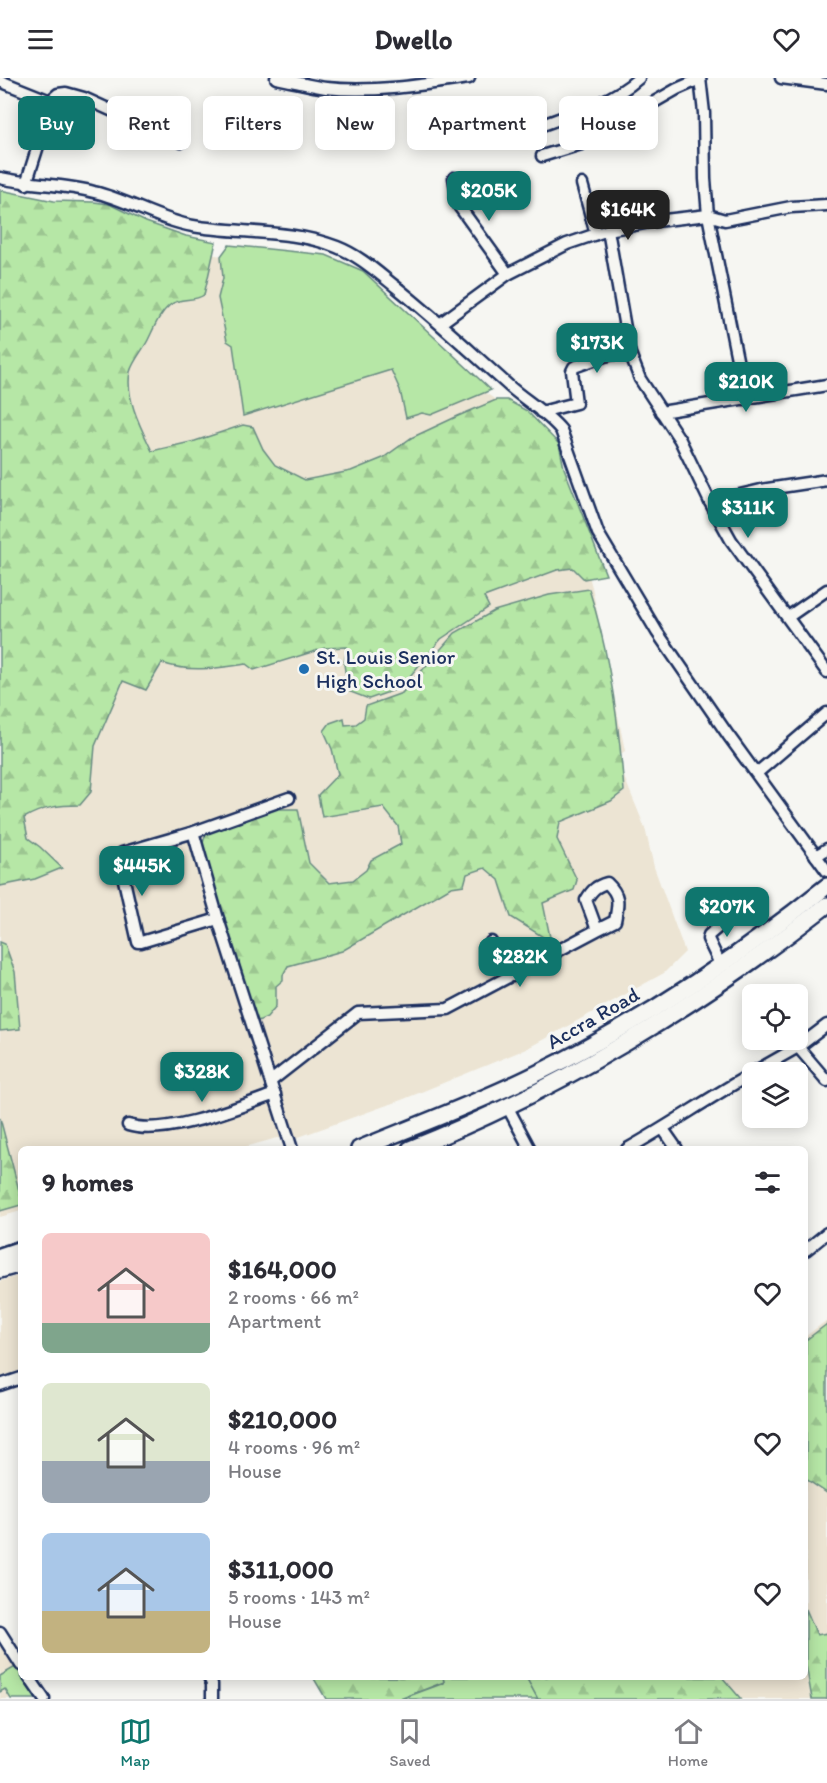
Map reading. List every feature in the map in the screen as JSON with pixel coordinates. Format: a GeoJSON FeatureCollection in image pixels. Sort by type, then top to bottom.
{"type":"FeatureCollection","features":[{"type":"Feature","properties":{"kind":"highway","name":"Accra Road"},"geometry":{"type":"LineString","coordinates":[[367,1146],[475,1103],[532,1076],[644,1013],[722,966],[827,886]]}},
{"type":"Feature","properties":{"kind":"highway","name":"Accra Road"},"geometry":{"type":"LineString","coordinates":[[417,1146],[507,1106],[616,1047],[753,960],[827,905]]}},
{"type":"Feature","properties":{"kind":"highway"},"geometry":{"type":"LineString","coordinates":[[0,1249],[18,1248]]}},
{"type":"Feature","properties":{"kind":"highway"},"geometry":{"type":"LineString","coordinates":[[0,1256],[18,1249]]}},
{"type":"Feature","properties":{"kind":"highway"},"geometry":{"type":"LineString","coordinates":[[0,1270],[18,1265]]}},
{"type":"Feature","properties":{"kind":"street"},"geometry":{"type":"LineString","coordinates":[[276,78],[325,88],[356,89],[427,85],[469,78]]}},
{"type":"Feature","properties":{"kind":"street"},"geometry":{"type":"LineString","coordinates":[[547,123],[608,98],[639,78]]}},
{"type":"Feature","properties":{"kind":"street"},"geometry":{"type":"LineString","coordinates":[[542,156],[581,144],[700,78],[704,113],[708,215],[745,399]]}},
{"type":"Feature","properties":{"kind":"street"},"geometry":{"type":"LineString","coordinates":[[782,78],[827,84]]}},
{"type":"Feature","properties":{"kind":"street"},"geometry":{"type":"LineString","coordinates":[[0,81],[38,96]]}},
{"type":"Feature","properties":{"kind":"street"},"geometry":{"type":"LineString","coordinates":[[56,96],[66,93],[77,96]]}},
{"type":"Feature","properties":{"kind":"street"},"geometry":{"type":"LineString","coordinates":[[26,184],[37,150]]}},
{"type":"Feature","properties":{"kind":"street"},"geometry":{"type":"LineString","coordinates":[[0,178],[26,184],[92,191],[177,223],[222,231],[308,238],[334,245],[355,254],[441,323],[561,430],[598,533],[634,596],[691,684],[827,871]]}},
{"type":"Feature","properties":{"kind":"street"},"geometry":{"type":"LineString","coordinates":[[454,178],[459,206],[508,274]]}},
{"type":"Feature","properties":{"kind":"street"},"geometry":{"type":"LineString","coordinates":[[582,184],[597,234]]}},
{"type":"Feature","properties":{"kind":"street"},"geometry":{"type":"LineString","coordinates":[[441,323],[508,274],[567,244],[608,230],[708,215],[725,220],[791,207],[827,205]]}},
{"type":"Feature","properties":{"kind":"street"},"geometry":{"type":"LineString","coordinates":[[608,230],[629,351],[640,379],[680,440],[731,540],[827,672]]}},
{"type":"Feature","properties":{"kind":"street"},"geometry":{"type":"LineString","coordinates":[[541,412],[576,403],[572,371],[574,367],[605,356],[629,351]]}},
{"type":"Feature","properties":{"kind":"street"},"geometry":{"type":"LineString","coordinates":[[661,412],[827,385]]}},
{"type":"Feature","properties":{"kind":"street"},"geometry":{"type":"LineString","coordinates":[[710,502],[761,490],[827,480]]}},
{"type":"Feature","properties":{"kind":"street"},"geometry":{"type":"LineString","coordinates":[[788,617],[827,590]]}},
{"type":"Feature","properties":{"kind":"street"},"geometry":{"type":"LineString","coordinates":[[757,774],[827,713]]}},
{"type":"Feature","properties":{"kind":"street"},"geometry":{"type":"LineString","coordinates":[[218,920],[138,942],[119,858],[122,853],[190,833],[289,798]]}},
{"type":"Feature","properties":{"kind":"street"},"geometry":{"type":"LineString","coordinates":[[190,833],[194,835],[218,920],[291,1146]]}},
{"type":"Feature","properties":{"kind":"street"},"geometry":{"type":"LineString","coordinates":[[816,856],[827,849]]}},
{"type":"Feature","properties":{"kind":"street"},"geometry":{"type":"LineString","coordinates":[[722,966],[708,939],[709,935],[736,912]]}},
{"type":"Feature","properties":{"kind":"street"},"geometry":{"type":"LineString","coordinates":[[271,1081],[358,1013],[448,1009],[597,930]]}},
{"type":"Feature","properties":{"kind":"street"},"geometry":{"type":"LineString","coordinates":[[491,942],[506,970],[513,975]]}},
{"type":"Feature","properties":{"kind":"street"},"geometry":{"type":"LineString","coordinates":[[808,1039],[827,1025]]}},
{"type":"Feature","properties":{"kind":"street"},"geometry":{"type":"LineString","coordinates":[[772,1062],[793,1050]]}},
{"type":"Feature","properties":{"kind":"street"},"geometry":{"type":"LineString","coordinates":[[801,1050],[827,1081]]}},
{"type":"Feature","properties":{"kind":"street"},"geometry":{"type":"LineString","coordinates":[[632,1146],[742,1079]]}},
{"type":"Feature","properties":{"kind":"street"},"geometry":{"type":"LineString","coordinates":[[128,1125],[139,1129],[186,1123],[275,1094]]}},
{"type":"Feature","properties":{"kind":"street"},"geometry":{"type":"LineString","coordinates":[[507,1106],[528,1146]]}},
{"type":"Feature","properties":{"kind":"street"},"geometry":{"type":"LineString","coordinates":[[663,1129],[675,1146]]}},
{"type":"Feature","properties":{"kind":"street"},"geometry":{"type":"LineString","coordinates":[[808,1248],[827,1233]]}},
{"type":"Feature","properties":{"kind":"street"},"geometry":{"type":"LineString","coordinates":[[0,1385],[18,1379]]}},
{"type":"Feature","properties":{"kind":"street"},"geometry":{"type":"LineString","coordinates":[[0,1632],[18,1660]]}},
{"type":"Feature","properties":{"kind":"street"},"geometry":{"type":"LineString","coordinates":[[31,1680],[44,1699]]}},
{"type":"Feature","properties":{"kind":"street"},"geometry":{"type":"LineString","coordinates":[[210,1680],[212,1699]]}},
{"type":"Feature","properties":{"kind":"shaded area","name":"St. Louis Senior High School"},"geometry":{"type":"Polygon","coordinates":[[[0,201],[99,220],[216,255],[339,275],[487,394],[511,410],[561,472],[592,587],[625,751],[616,757],[645,828],[654,867],[685,952],[664,973],[526,1049],[404,1099],[293,1139],[277,1138],[249,1146],[18,1146],[18,1212],[0,1217],[0,201]]]}},
{"type":"Feature","properties":{"kind":"shaded area"},"geometry":{"type":"Polygon","coordinates":[[[18,1276],[18,1376],[0,1382],[0,1281],[18,1276]]]}},
{"type":"Feature","properties":{"kind":"shaded area"},"geometry":{"type":"Polygon","coordinates":[[[827,1320],[827,1699],[327,1699],[352,1680],[808,1680],[808,1334],[827,1320]]]}},
{"type":"Feature","properties":{"kind":"shaded area"},"geometry":{"type":"Polygon","coordinates":[[[0,1642],[18,1668],[18,1680],[26,1680],[36,1699],[0,1699],[0,1642]]]}},
{"type":"Feature","properties":{"kind":"green space"},"geometry":{"type":"Polygon","coordinates":[[[0,190],[54,201],[109,204],[146,222],[186,236],[216,242],[204,295],[178,301],[166,309],[157,321],[130,372],[132,402],[152,451],[195,441],[243,425],[253,427],[263,449],[275,465],[305,480],[351,471],[383,458],[411,438],[458,416],[496,400],[507,400],[527,411],[559,444],[564,468],[606,575],[584,579],[573,568],[557,570],[484,597],[489,607],[441,639],[400,688],[369,699],[348,691],[344,664],[347,647],[325,648],[254,670],[246,664],[193,669],[162,663],[146,690],[123,681],[95,746],[91,792],[80,805],[51,807],[24,818],[28,838],[62,868],[35,879],[0,886],[0,190]]]}},
{"type":"Feature","properties":{"kind":"green space"},"geometry":{"type":"Polygon","coordinates":[[[229,245],[326,255],[363,271],[491,390],[431,415],[422,413],[406,418],[400,390],[391,370],[243,416],[233,345],[227,341],[218,298],[223,278],[221,256],[229,245]]]}},
{"type":"Feature","properties":{"kind":"green space"},"geometry":{"type":"Polygon","coordinates":[[[589,589],[603,638],[612,689],[624,791],[611,801],[560,822],[557,839],[577,880],[574,890],[543,903],[551,942],[511,917],[499,880],[485,868],[467,874],[464,885],[451,887],[342,951],[288,966],[283,980],[276,986],[276,1006],[267,1017],[256,1022],[201,849],[206,833],[267,809],[298,809],[309,863],[329,883],[353,880],[366,870],[371,860],[401,844],[398,826],[383,807],[322,817],[318,795],[338,774],[332,749],[324,731],[330,723],[344,718],[345,725],[356,724],[364,718],[366,706],[402,693],[455,633],[494,611],[549,595],[589,589]]]}},
{"type":"Feature","properties":{"kind":"green space"},"geometry":{"type":"Polygon","coordinates":[[[0,942],[5,944],[15,972],[20,1029],[0,1031],[0,942]]]}},
{"type":"Feature","properties":{"kind":"green space"},"geometry":{"type":"Polygon","coordinates":[[[0,1118],[18,1187],[18,1206],[0,1211],[0,1118]]]}},
{"type":"Feature","properties":{"kind":"green space"},"geometry":{"type":"Polygon","coordinates":[[[827,1324],[827,1493],[808,1480],[808,1338],[827,1324]]]}},
{"type":"Feature","properties":{"kind":"green space"},"geometry":{"type":"Polygon","coordinates":[[[808,1614],[817,1635],[827,1633],[827,1699],[812,1699],[808,1676],[808,1614]]]}},
{"type":"Feature","properties":{"kind":"green space"},"geometry":{"type":"Polygon","coordinates":[[[17,1666],[18,1680],[26,1680],[37,1699],[11,1699],[5,1689],[0,1692],[0,1676],[17,1666]]]}},
{"type":"Feature","properties":{"kind":"green space"},"geometry":{"type":"Polygon","coordinates":[[[315,1680],[444,1680],[444,1682],[400,1699],[326,1699],[315,1680]]]}},
{"type":"Feature","properties":{"kind":"green space"},"geometry":{"type":"Polygon","coordinates":[[[444,1680],[528,1680],[538,1699],[401,1699],[444,1683],[444,1680]]]}},
{"type":"Feature","properties":{"kind":"green space"},"geometry":{"type":"Polygon","coordinates":[[[528,1680],[725,1680],[741,1699],[538,1699],[528,1680]]]}},
{"type":"Feature","properties":{"kind":"place","name":"St. Louis Senior High School"},"geometry":{"type":"Point","coordinates":[304,669]}}]}
